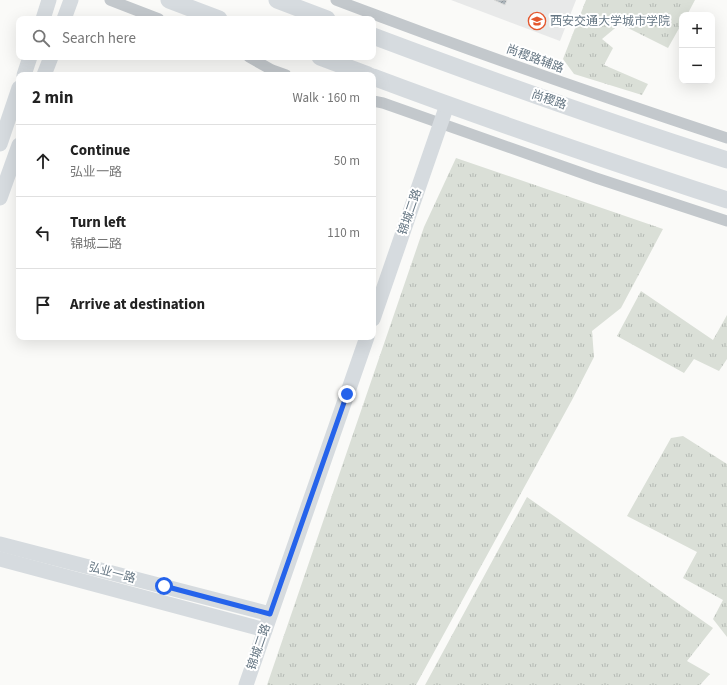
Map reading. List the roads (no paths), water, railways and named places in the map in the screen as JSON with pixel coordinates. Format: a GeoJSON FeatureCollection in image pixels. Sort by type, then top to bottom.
{"type":"FeatureCollection","features":[{"type":"Feature","properties":{"kind":"main road"},"geometry":{"type":"LineString","coordinates":[[169,0],[211,16]]}},
{"type":"Feature","properties":{"kind":"main road"},"geometry":{"type":"LineString","coordinates":[[277,0],[319,16]]}},
{"type":"Feature","properties":{"kind":"main road","name":"尚稷路"},"geometry":{"type":"LineString","coordinates":[[376,37],[435,60],[727,160]]}},
{"type":"Feature","properties":{"kind":"main road"},"geometry":{"type":"LineString","coordinates":[[328,60],[360,72]]}},
{"type":"Feature","properties":{"kind":"main road"},"geometry":{"type":"LineString","coordinates":[[376,78],[447,105],[727,200]]}},
{"type":"Feature","properties":{"kind":"street"},"geometry":{"type":"LineString","coordinates":[[44,16],[49,0]]}},
{"type":"Feature","properties":{"kind":"street"},"geometry":{"type":"LineString","coordinates":[[65,16],[71,0]]}},
{"type":"Feature","properties":{"kind":"street"},"geometry":{"type":"LineString","coordinates":[[110,0],[151,16]]}},
{"type":"Feature","properties":{"kind":"street","name":"尚稷路辅路"},"geometry":{"type":"LineString","coordinates":[[336,0],[598,95],[727,138]]}},
{"type":"Feature","properties":{"kind":"street"},"geometry":{"type":"LineString","coordinates":[[25,72],[29,60]]}},
{"type":"Feature","properties":{"kind":"street"},"geometry":{"type":"LineString","coordinates":[[45,72],[50,60]]}},
{"type":"Feature","properties":{"kind":"street"},"geometry":{"type":"LineString","coordinates":[[254,60],[278,72]]}},
{"type":"Feature","properties":{"kind":"street"},"geometry":{"type":"LineString","coordinates":[[0,144],[16,97]]}},
{"type":"Feature","properties":{"kind":"street"},"geometry":{"type":"LineString","coordinates":[[376,102],[727,221]]}},
{"type":"Feature","properties":{"kind":"street","name":"锦城二路"},"geometry":{"type":"LineString","coordinates":[[376,310],[447,105]]}},
{"type":"Feature","properties":{"kind":"street"},"geometry":{"type":"LineString","coordinates":[[0,198],[16,153]]}},
{"type":"Feature","properties":{"kind":"street","name":"锦城二路"},"geometry":{"type":"LineString","coordinates":[[246,685],[366,340]]}},
{"type":"Feature","properties":{"kind":"street","name":"弘业一路"},"geometry":{"type":"LineString","coordinates":[[0,544],[270,614]]}},
{"type":"Feature","properties":{"kind":"street","name":"弘业一路"},"geometry":{"type":"LineString","coordinates":[[0,559],[265,630]]}},
{"type":"Feature","properties":{"kind":"place","name":"西安交通大学城市学院"},"geometry":{"type":"Point","coordinates":[537,21]}}]}
